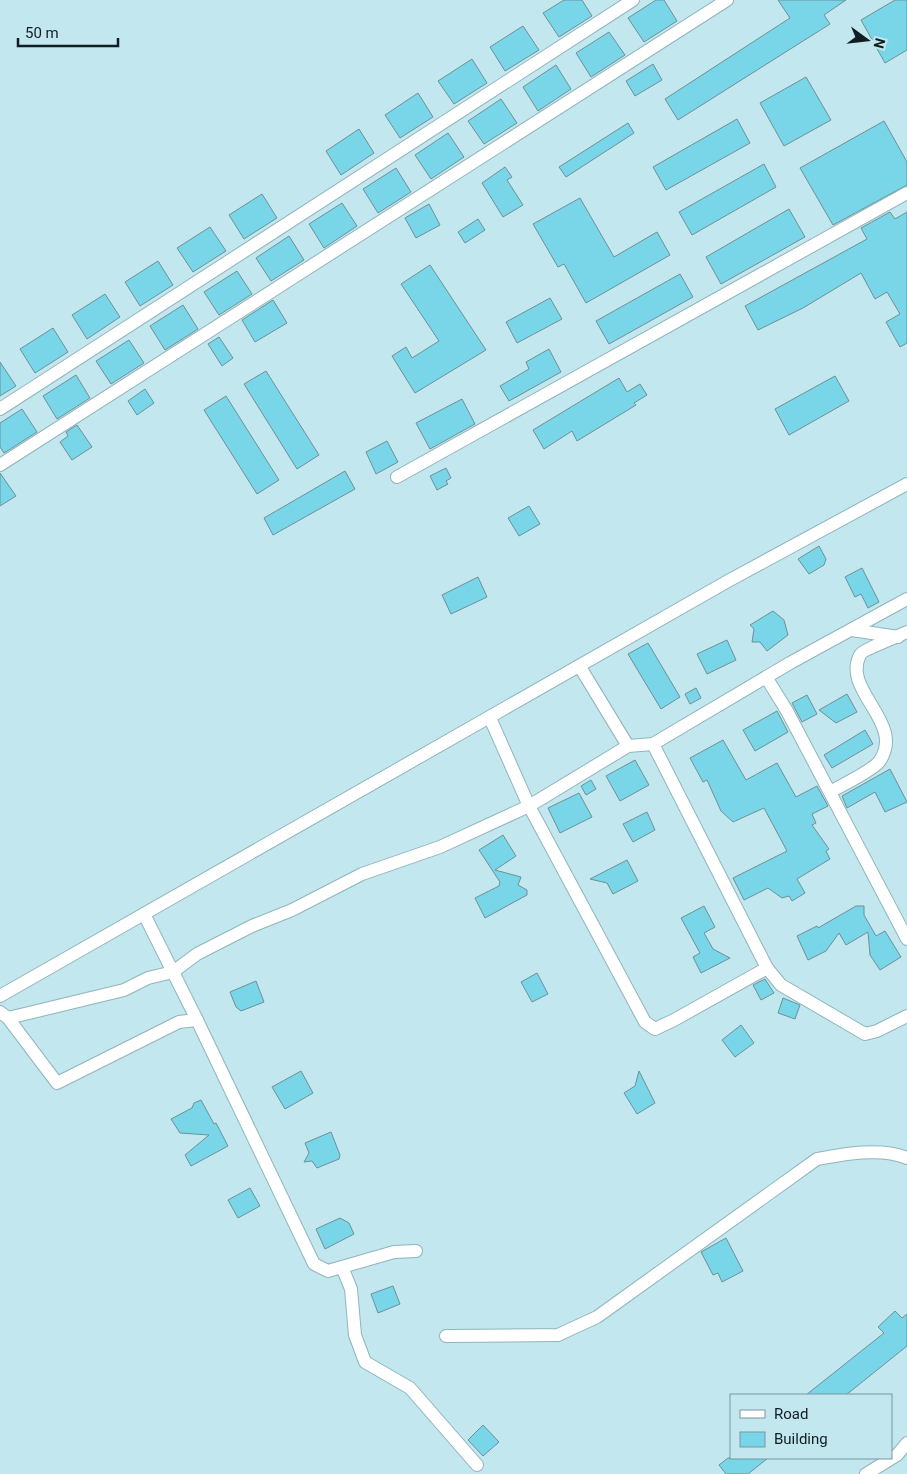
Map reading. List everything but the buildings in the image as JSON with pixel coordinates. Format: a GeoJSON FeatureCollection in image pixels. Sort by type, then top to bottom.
{"type":"FeatureCollection","features":[{"type":"Feature","properties":{"kind":"street"},"geometry":{"type":"LineString","coordinates":[[0,409],[633,0]]}},
{"type":"Feature","properties":{"kind":"street"},"geometry":{"type":"LineString","coordinates":[[0,465],[727,0]]}},
{"type":"Feature","properties":{"kind":"street"},"geometry":{"type":"LineString","coordinates":[[397,477],[907,193]]}},
{"type":"Feature","properties":{"kind":"street"},"geometry":{"type":"LineString","coordinates":[[0,996],[728,582],[907,484]]}},
{"type":"Feature","properties":{"kind":"street"},"geometry":{"type":"LineString","coordinates":[[197,1020],[179,1022],[57,1083],[4,1015],[124,990],[148,978],[173,972],[198,954],[252,926],[292,910],[362,874],[440,847],[529,806],[628,746],[653,744],[766,677],[907,600]]}},
{"type":"Feature","properties":{"kind":"street"},"geometry":{"type":"LineString","coordinates":[[852,630],[903,634]]}},
{"type":"Feature","properties":{"kind":"street"},"geometry":{"type":"LineString","coordinates":[[830,792],[879,763],[889,746],[889,727],[860,681],[857,670],[860,654],[866,648],[880,646],[903,634]]}},
{"type":"Feature","properties":{"kind":"street"},"geometry":{"type":"LineString","coordinates":[[580,667],[628,746]]}},
{"type":"Feature","properties":{"kind":"street"},"geometry":{"type":"LineString","coordinates":[[766,677],[787,710],[907,939]]}},
{"type":"Feature","properties":{"kind":"street"},"geometry":{"type":"LineString","coordinates":[[490,718],[529,806],[645,1022],[655,1029],[767,968]]}},
{"type":"Feature","properties":{"kind":"street"},"geometry":{"type":"LineString","coordinates":[[653,744],[767,968],[781,985],[865,1034],[877,1032],[907,1016]]}},
{"type":"Feature","properties":{"kind":"street"},"geometry":{"type":"LineString","coordinates":[[144,914],[314,1264],[328,1271],[394,1252],[416,1251]]}},
{"type":"Feature","properties":{"kind":"street"},"geometry":{"type":"LineString","coordinates":[[446,1336],[558,1335],[597,1318],[817,1159],[843,1154],[871,1153],[900,1155],[907,1158]]}},
{"type":"Feature","properties":{"kind":"street"},"geometry":{"type":"LineString","coordinates":[[342,1267],[351,1289],[355,1335],[366,1362],[410,1388],[477,1465]]}},
{"type":"Feature","properties":{"kind":"street"},"geometry":{"type":"LineString","coordinates":[[892,1458],[907,1443]]}},
{"type":"Feature","properties":{"kind":"street"},"geometry":{"type":"LineString","coordinates":[[866,1474],[890,1459]]}}]}
